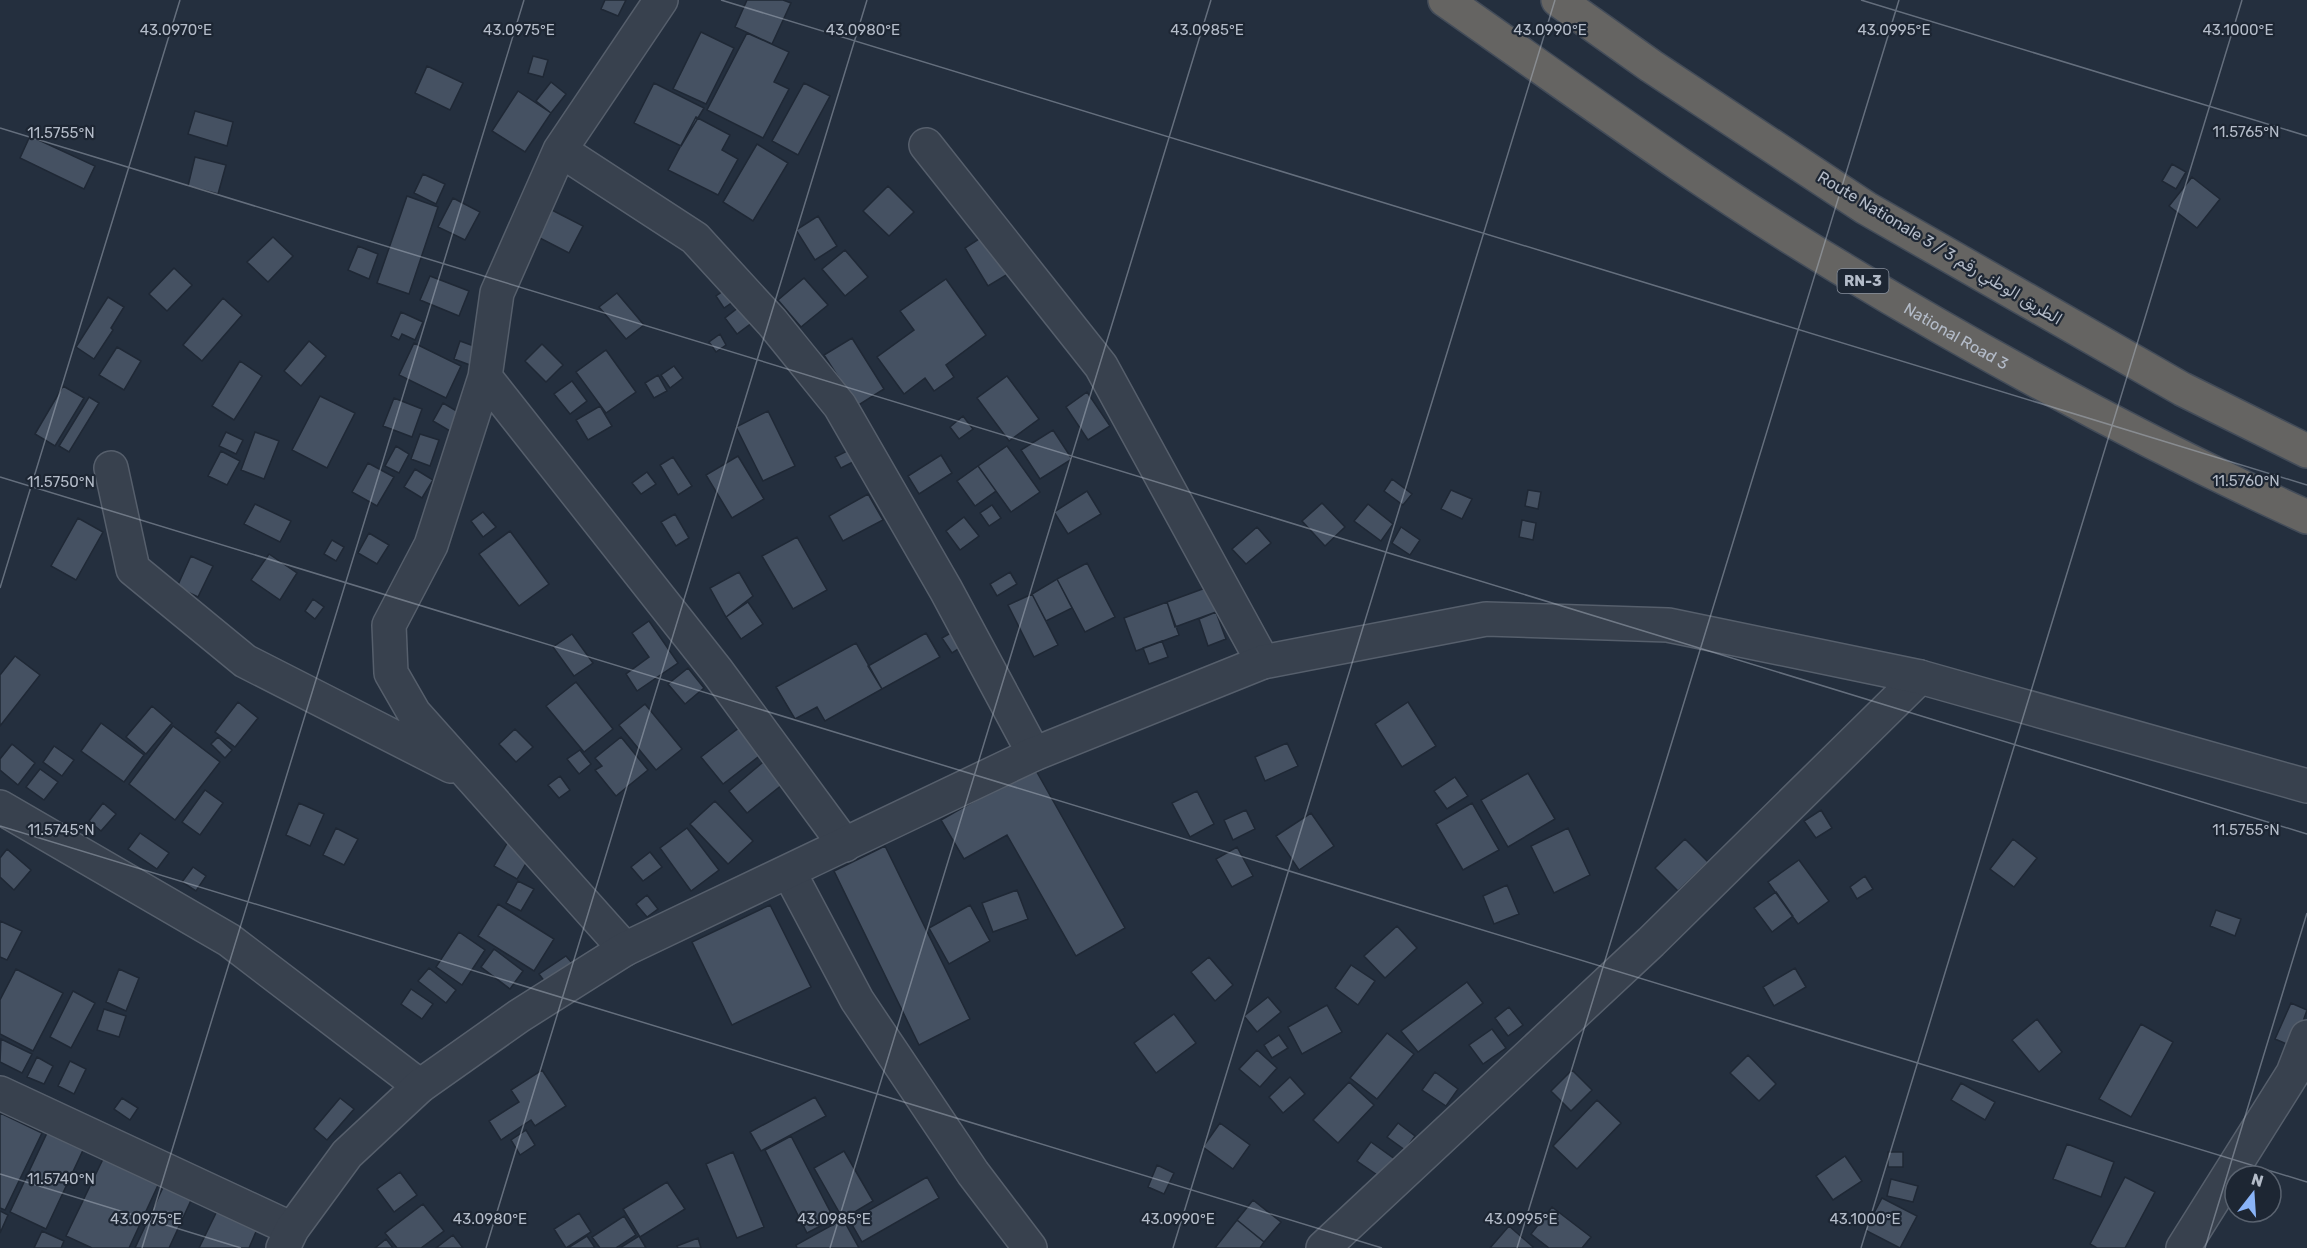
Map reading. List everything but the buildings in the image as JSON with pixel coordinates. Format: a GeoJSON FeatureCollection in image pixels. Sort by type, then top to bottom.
{"type":"FeatureCollection","features":[{"type":"Feature","properties":{"kind":"highway","name":"National Road 3"},"geometry":{"type":"LineString","coordinates":[[1446,0],[1644,139],[1838,266],[2032,376],[2217,476],[2307,517]]}},
{"type":"Feature","properties":{"kind":"highway","name":"Route Nationale 3 / الطريق الوطني رقم 3"},"geometry":{"type":"LineString","coordinates":[[1558,0],[1651,66],[1866,208],[2182,389],[2307,451]]}},
{"type":"Feature","properties":{"kind":"street"},"geometry":{"type":"LineString","coordinates":[[625,949],[466,774],[414,713],[391,673],[389,625],[431,545],[485,377],[496,293],[560,150],[661,0]]}},
{"type":"Feature","properties":{"kind":"street"},"geometry":{"type":"LineString","coordinates":[[926,145],[1101,366],[1263,662]]}},
{"type":"Feature","properties":{"kind":"street"},"geometry":{"type":"LineString","coordinates":[[560,150],[696,238],[772,322],[840,406],[946,590],[1034,754]]}},
{"type":"Feature","properties":{"kind":"street"},"geometry":{"type":"LineString","coordinates":[[485,377],[717,671],[845,845]]}},
{"type":"Feature","properties":{"kind":"street"},"geometry":{"type":"LineString","coordinates":[[111,468],[133,569],[245,661],[466,774]]}},
{"type":"Feature","properties":{"kind":"street"},"geometry":{"type":"LineString","coordinates":[[0,1093],[288,1239],[347,1154],[420,1086],[519,1016],[625,949],[1034,754],[1263,662],[1486,619],[1668,625],[1920,677],[2307,786]]}},
{"type":"Feature","properties":{"kind":"street"},"geometry":{"type":"LineString","coordinates":[[1323,1248],[1651,942],[1920,677]]}},
{"type":"Feature","properties":{"kind":"street"},"geometry":{"type":"LineString","coordinates":[[0,807],[230,940],[420,1086]]}},
{"type":"Feature","properties":{"kind":"street"},"geometry":{"type":"LineString","coordinates":[[789,872],[857,1000],[973,1173],[1030,1248]]}},
{"type":"Feature","properties":{"kind":"street"},"geometry":{"type":"LineString","coordinates":[[2183,1248],[2293,1073],[2307,1037]]}}]}
